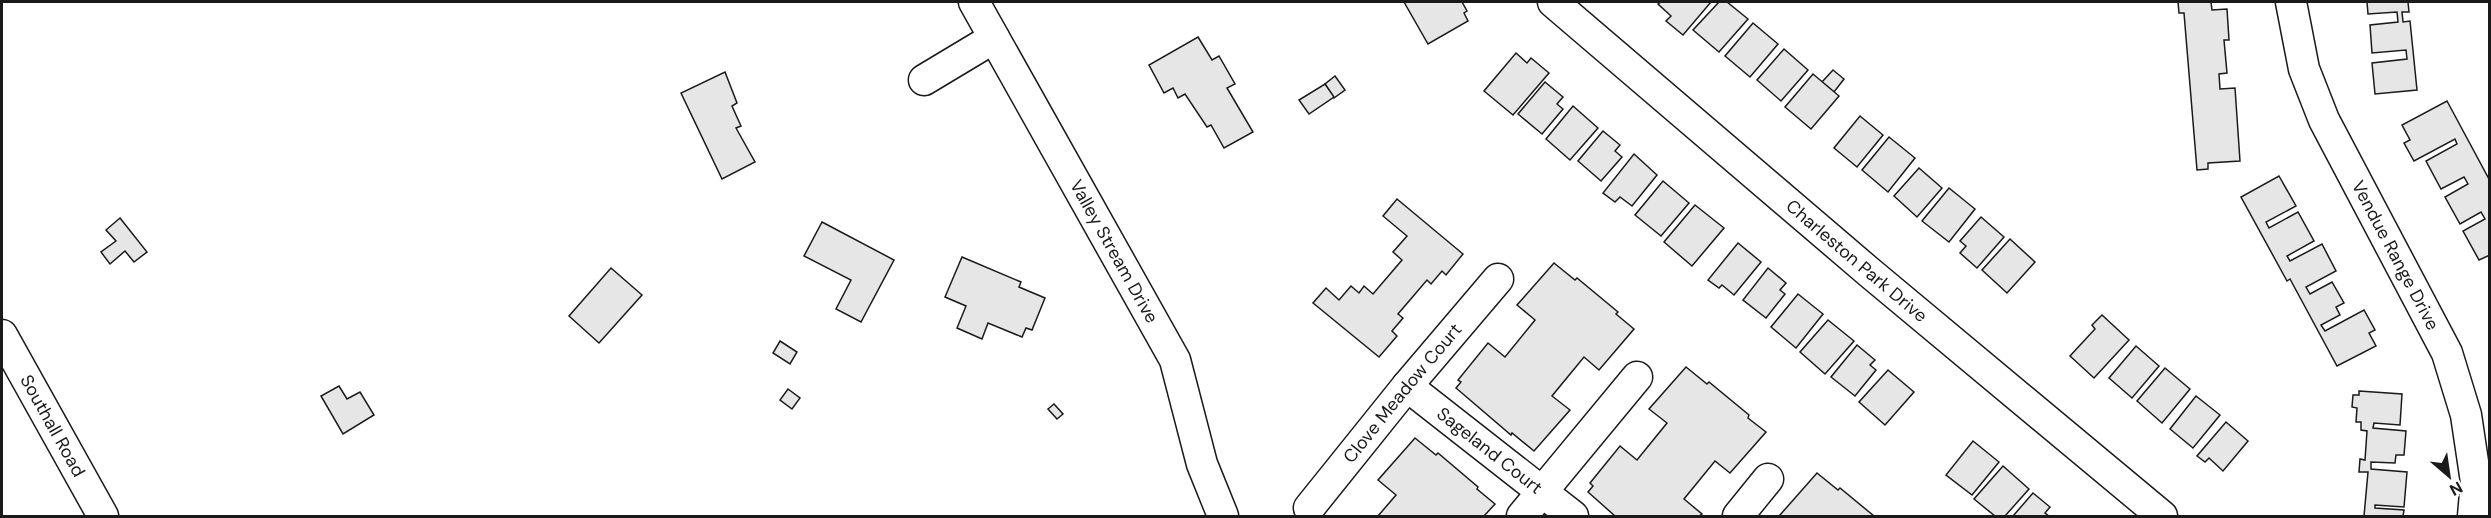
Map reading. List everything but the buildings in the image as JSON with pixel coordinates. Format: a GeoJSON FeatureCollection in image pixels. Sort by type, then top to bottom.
{"type":"FeatureCollection","features":[{"type":"Feature","properties":{"kind":"street","name":"Valley Stream Drive"},"geometry":{"type":"LineString","coordinates":[[974,2],[1175,360],[1202,464],[1223,516]]}},
{"type":"Feature","properties":{"kind":"street","name":"Charleston Park Drive"},"geometry":{"type":"LineString","coordinates":[[1553,2],[1869,272],[2162,516]]}},
{"type":"Feature","properties":{"kind":"street","name":"Vendue Range Drive"},"geometry":{"type":"LineString","coordinates":[[2291,2],[2304,69],[2324,120],[2447,353],[2466,415],[2476,482],[2473,516]]}},
{"type":"Feature","properties":{"kind":"street"},"geometry":{"type":"LineString","coordinates":[[924,80],[994,38]]}},
{"type":"Feature","properties":{"kind":"street","name":"Clove Meadow Court"},"geometry":{"type":"LineString","coordinates":[[1309,508],[1407,386],[1498,279]]}},
{"type":"Feature","properties":{"kind":"street","name":"Southall Road"},"geometry":{"type":"LineString","coordinates":[[2,336],[103,516]]}},
{"type":"Feature","properties":{"kind":"street"},"geometry":{"type":"LineString","coordinates":[[1522,516],[1637,377]]}},
{"type":"Feature","properties":{"kind":"street","name":"Sageland Court"},"geometry":{"type":"LineString","coordinates":[[1407,386],[1573,516]]}},
{"type":"Feature","properties":{"kind":"street"},"geometry":{"type":"LineString","coordinates":[[1738,516],[1768,479]]}}]}
